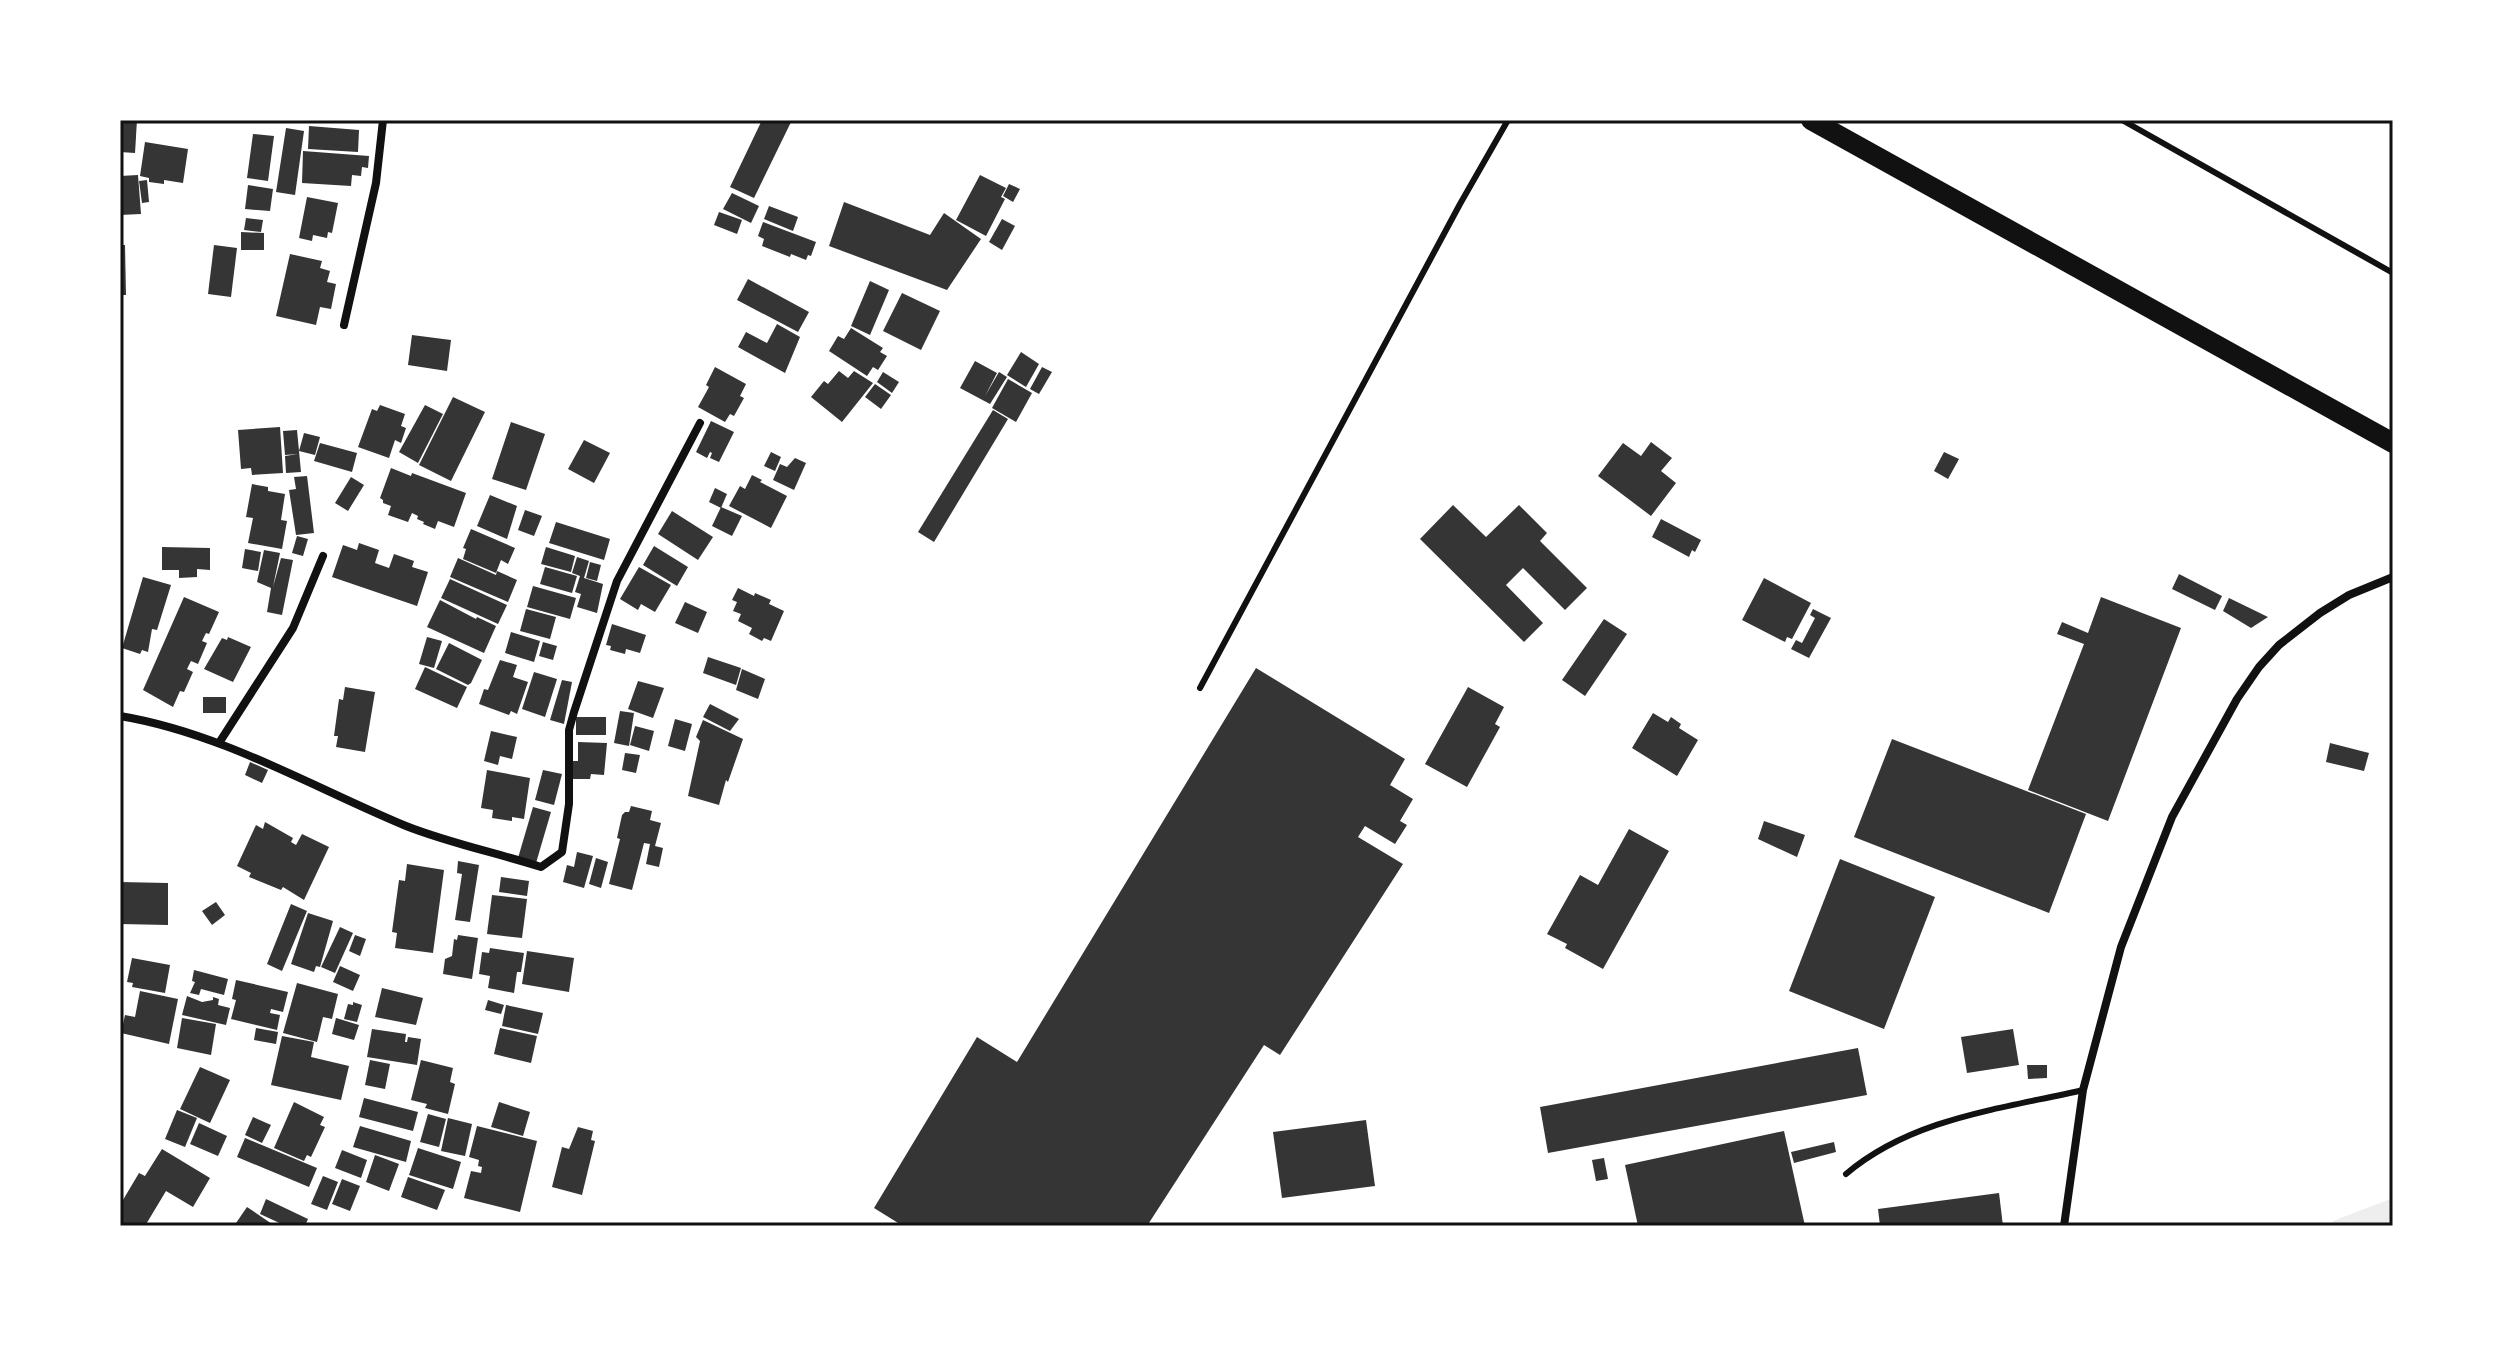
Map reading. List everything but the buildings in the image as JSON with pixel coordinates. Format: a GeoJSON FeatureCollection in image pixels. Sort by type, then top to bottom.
{"type":"FeatureCollection","features":[{"type":"Feature","properties":{"kind":"highway"},"geometry":{"type":"LineString","coordinates":[[1811,120],[2393,443]]}},
{"type":"Feature","properties":{"kind":"street"},"geometry":{"type":"LineString","coordinates":[[344,325],[376,183],[383,120]]}},
{"type":"Feature","properties":{"kind":"street"},"geometry":{"type":"LineString","coordinates":[[120,716],[149,721],[219,743],[408,827],[541,867],[562,852],[569,804],[569,730],[617,581],[700,423]]}},
{"type":"Feature","properties":{"kind":"street"},"geometry":{"type":"LineString","coordinates":[[219,743],[293,628],[323,556]]}},
{"type":"Feature","properties":{"kind":"street"},"geometry":{"type":"LineString","coordinates":[[2064,1226],[2083,1090],[2121,947],[2172,817],[2237,699],[2279,645],[2349,595],[2393,577]]}},
{"type":"Feature","properties":{"kind":"lane"},"geometry":{"type":"LineString","coordinates":[[1200,688],[1508,120]]}},
{"type":"Feature","properties":{"kind":"lane"},"geometry":{"type":"LineString","coordinates":[[2122,120],[2393,273]]}},
{"type":"Feature","properties":{"kind":"lane"},"geometry":{"type":"LineString","coordinates":[[1846,1174],[1868,1155],[1924,1127],[2083,1090]]}},
{"type":"Feature","properties":{"kind":"shaded area"},"geometry":{"type":"Polygon","coordinates":[[[2393,1198],[2393,1226],[2332,1226],[2333,1221],[2393,1198]]]}}]}
